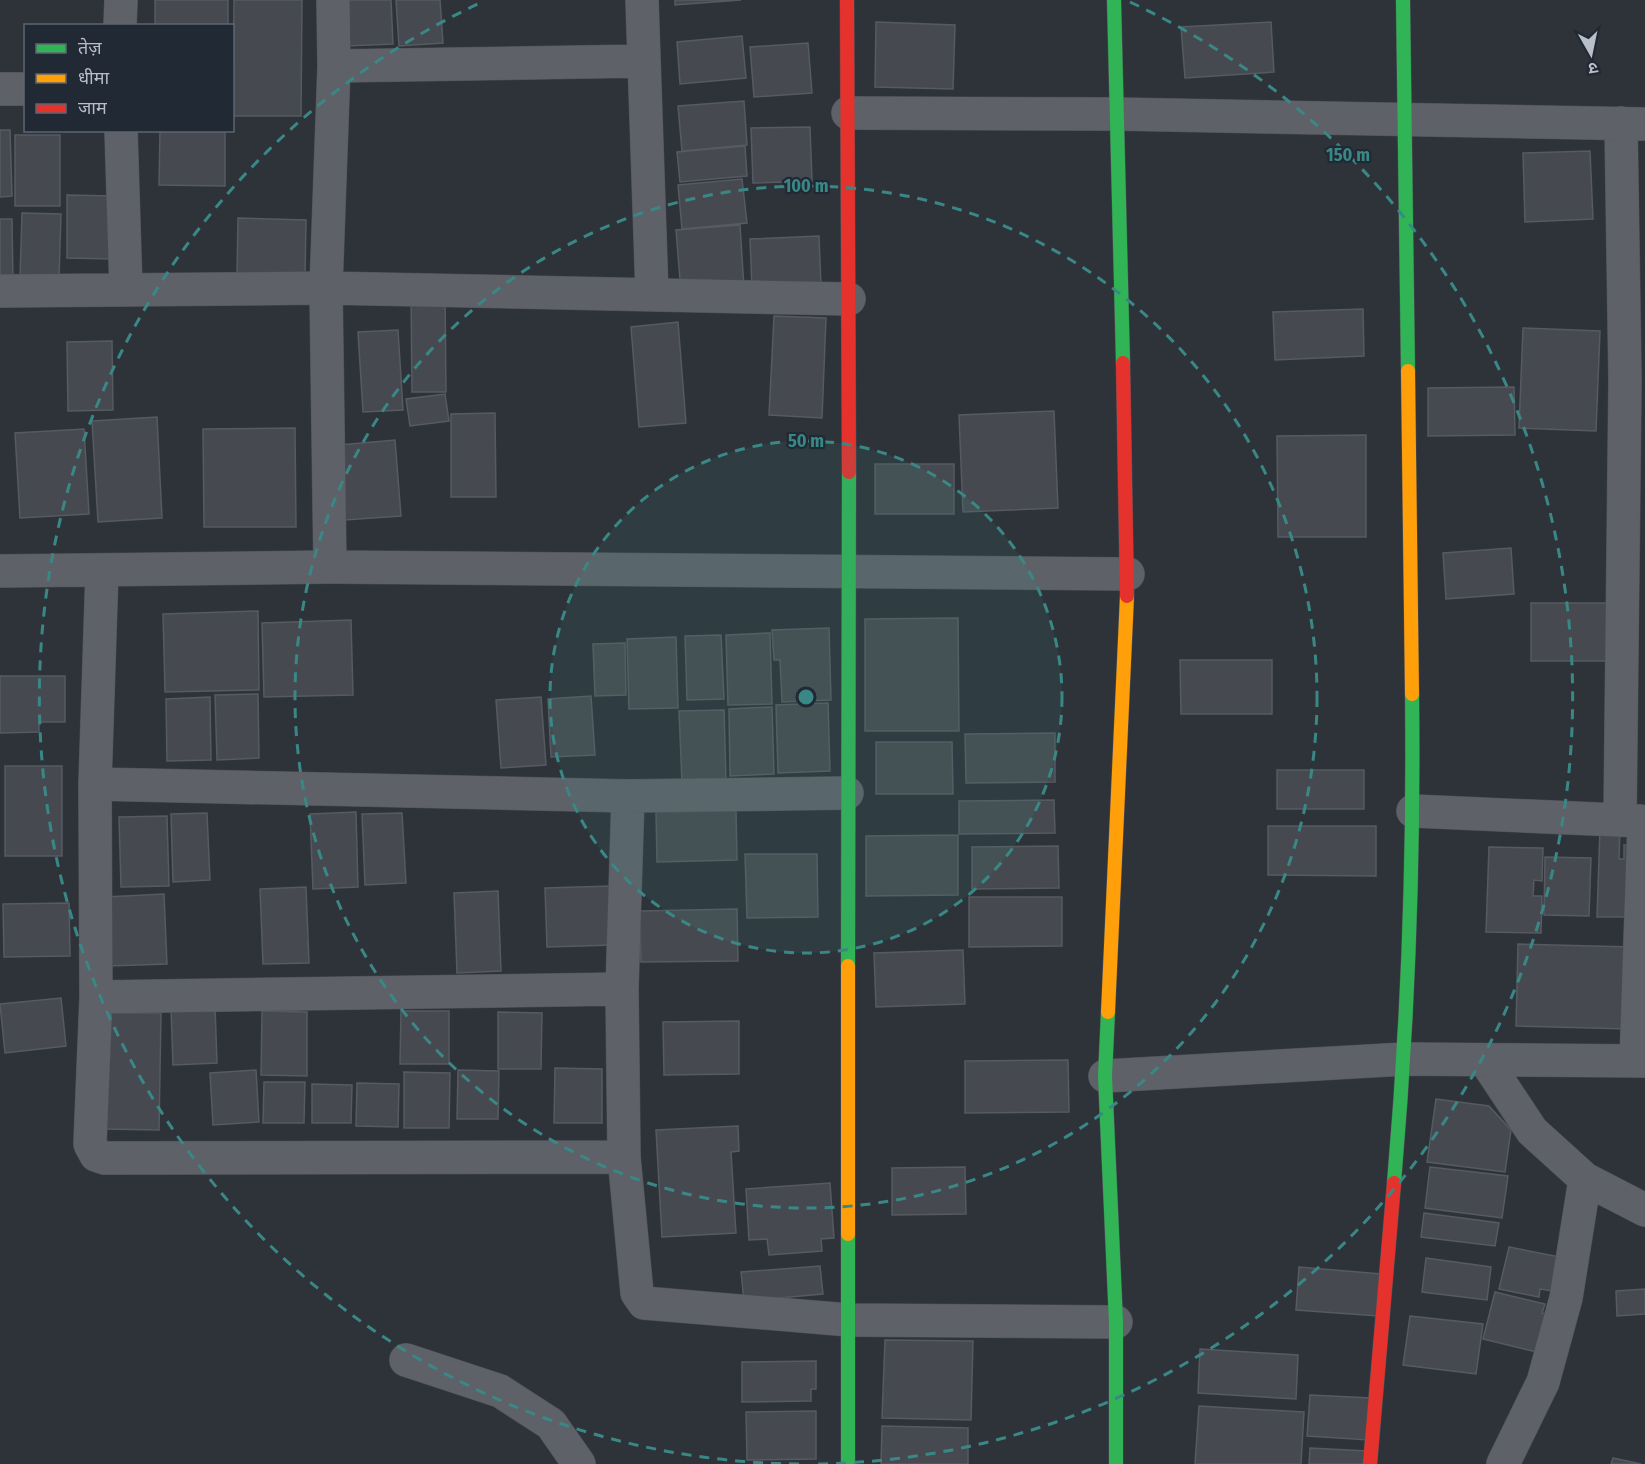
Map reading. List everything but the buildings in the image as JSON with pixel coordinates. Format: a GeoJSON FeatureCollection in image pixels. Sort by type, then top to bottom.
{"type":"FeatureCollection","features":[{"type":"Feature","properties":{"kind":"street"},"geometry":{"type":"LineString","coordinates":[[120,24],[121,0]]}},
{"type":"Feature","properties":{"kind":"street"},"geometry":{"type":"LineString","coordinates":[[330,567],[326,288],[334,66],[333,0]]}},
{"type":"Feature","properties":{"kind":"street"},"geometry":{"type":"LineString","coordinates":[[642,0],[652,294]]}},
{"type":"Feature","properties":{"kind":"street"},"geometry":{"type":"LineString","coordinates":[[847,0],[848,1464]]}},
{"type":"Feature","properties":{"kind":"street"},"geometry":{"type":"LineString","coordinates":[[1114,0],[1128,574],[1105,1076],[1116,1322],[1116,1464]]}},
{"type":"Feature","properties":{"kind":"street"},"geometry":{"type":"LineString","coordinates":[[1370,1464],[1405,1059],[1413,811],[1403,0]]}},
{"type":"Feature","properties":{"kind":"street"},"geometry":{"type":"LineString","coordinates":[[334,66],[643,61]]}},
{"type":"Feature","properties":{"kind":"street"},"geometry":{"type":"LineString","coordinates":[[0,89],[24,89]]}},
{"type":"Feature","properties":{"kind":"street"},"geometry":{"type":"LineString","coordinates":[[848,113],[1116,114],[1633,124],[1636,821],[1641,1061],[1405,1059],[1105,1076]]}},
{"type":"Feature","properties":{"kind":"street"},"geometry":{"type":"LineString","coordinates":[[121,132],[126,290]]}},
{"type":"Feature","properties":{"kind":"street"},"geometry":{"type":"LineString","coordinates":[[0,291],[326,288],[849,299]]}},
{"type":"Feature","properties":{"kind":"street"},"geometry":{"type":"LineString","coordinates":[[0,571],[330,567],[849,569],[1128,574]]}},
{"type":"Feature","properties":{"kind":"street"},"geometry":{"type":"LineString","coordinates":[[102,571],[95,784],[96,997],[90,1144],[96,1155],[105,1158],[624,1157]]}},
{"type":"Feature","properties":{"kind":"street"},"geometry":{"type":"LineString","coordinates":[[95,784],[628,796],[847,793]]}},
{"type":"Feature","properties":{"kind":"street"},"geometry":{"type":"LineString","coordinates":[[628,796],[622,989],[624,1157],[637,1293],[644,1303],[849,1320],[1116,1322]]}},
{"type":"Feature","properties":{"kind":"street"},"geometry":{"type":"LineString","coordinates":[[1413,811],[1636,821]]}},
{"type":"Feature","properties":{"kind":"street"},"geometry":{"type":"LineString","coordinates":[[96,997],[622,989]]}},
{"type":"Feature","properties":{"kind":"street"},"geometry":{"type":"LineString","coordinates":[[1485,1060],[1532,1131],[1585,1179],[1645,1210]]}},
{"type":"Feature","properties":{"kind":"street"},"geometry":{"type":"LineString","coordinates":[[1503,1464],[1543,1382],[1566,1298],[1585,1179]]}},
{"type":"Feature","properties":{"kind":"street"},"geometry":{"type":"LineString","coordinates":[[406,1360],[500,1391],[551,1424],[579,1464]]}},
{"type":"Feature","properties":{"kind":"traffic: fast"},"geometry":{"type":"LineString","coordinates":[[1114,0],[1123,363]]}},
{"type":"Feature","properties":{"kind":"traffic: fast"},"geometry":{"type":"LineString","coordinates":[[1403,0],[1408,371]]}},
{"type":"Feature","properties":{"kind":"traffic: fast"},"geometry":{"type":"LineString","coordinates":[[848,966],[849,472]]}},
{"type":"Feature","properties":{"kind":"traffic: fast"},"geometry":{"type":"LineString","coordinates":[[1394,1183],[1409,939],[1412,694]]}},
{"type":"Feature","properties":{"kind":"traffic: fast"},"geometry":{"type":"LineString","coordinates":[[1108,1012],[1105,1076],[1116,1322],[1116,1464]]}},
{"type":"Feature","properties":{"kind":"traffic: fast"},"geometry":{"type":"LineString","coordinates":[[848,1234],[848,1464]]}},
{"type":"Feature","properties":{"kind":"traffic: slow"},"geometry":{"type":"LineString","coordinates":[[1408,371],[1412,694]]}},
{"type":"Feature","properties":{"kind":"traffic: slow"},"geometry":{"type":"LineString","coordinates":[[1108,1012],[1127,596]]}},
{"type":"Feature","properties":{"kind":"traffic: slow"},"geometry":{"type":"LineString","coordinates":[[848,966],[848,1234]]}},
{"type":"Feature","properties":{"kind":"traffic: jam"},"geometry":{"type":"LineString","coordinates":[[847,0],[849,472]]}},
{"type":"Feature","properties":{"kind":"traffic: jam"},"geometry":{"type":"LineString","coordinates":[[1123,363],[1127,596]]}},
{"type":"Feature","properties":{"kind":"traffic: jam"},"geometry":{"type":"LineString","coordinates":[[1370,1464],[1394,1183]]}}]}
